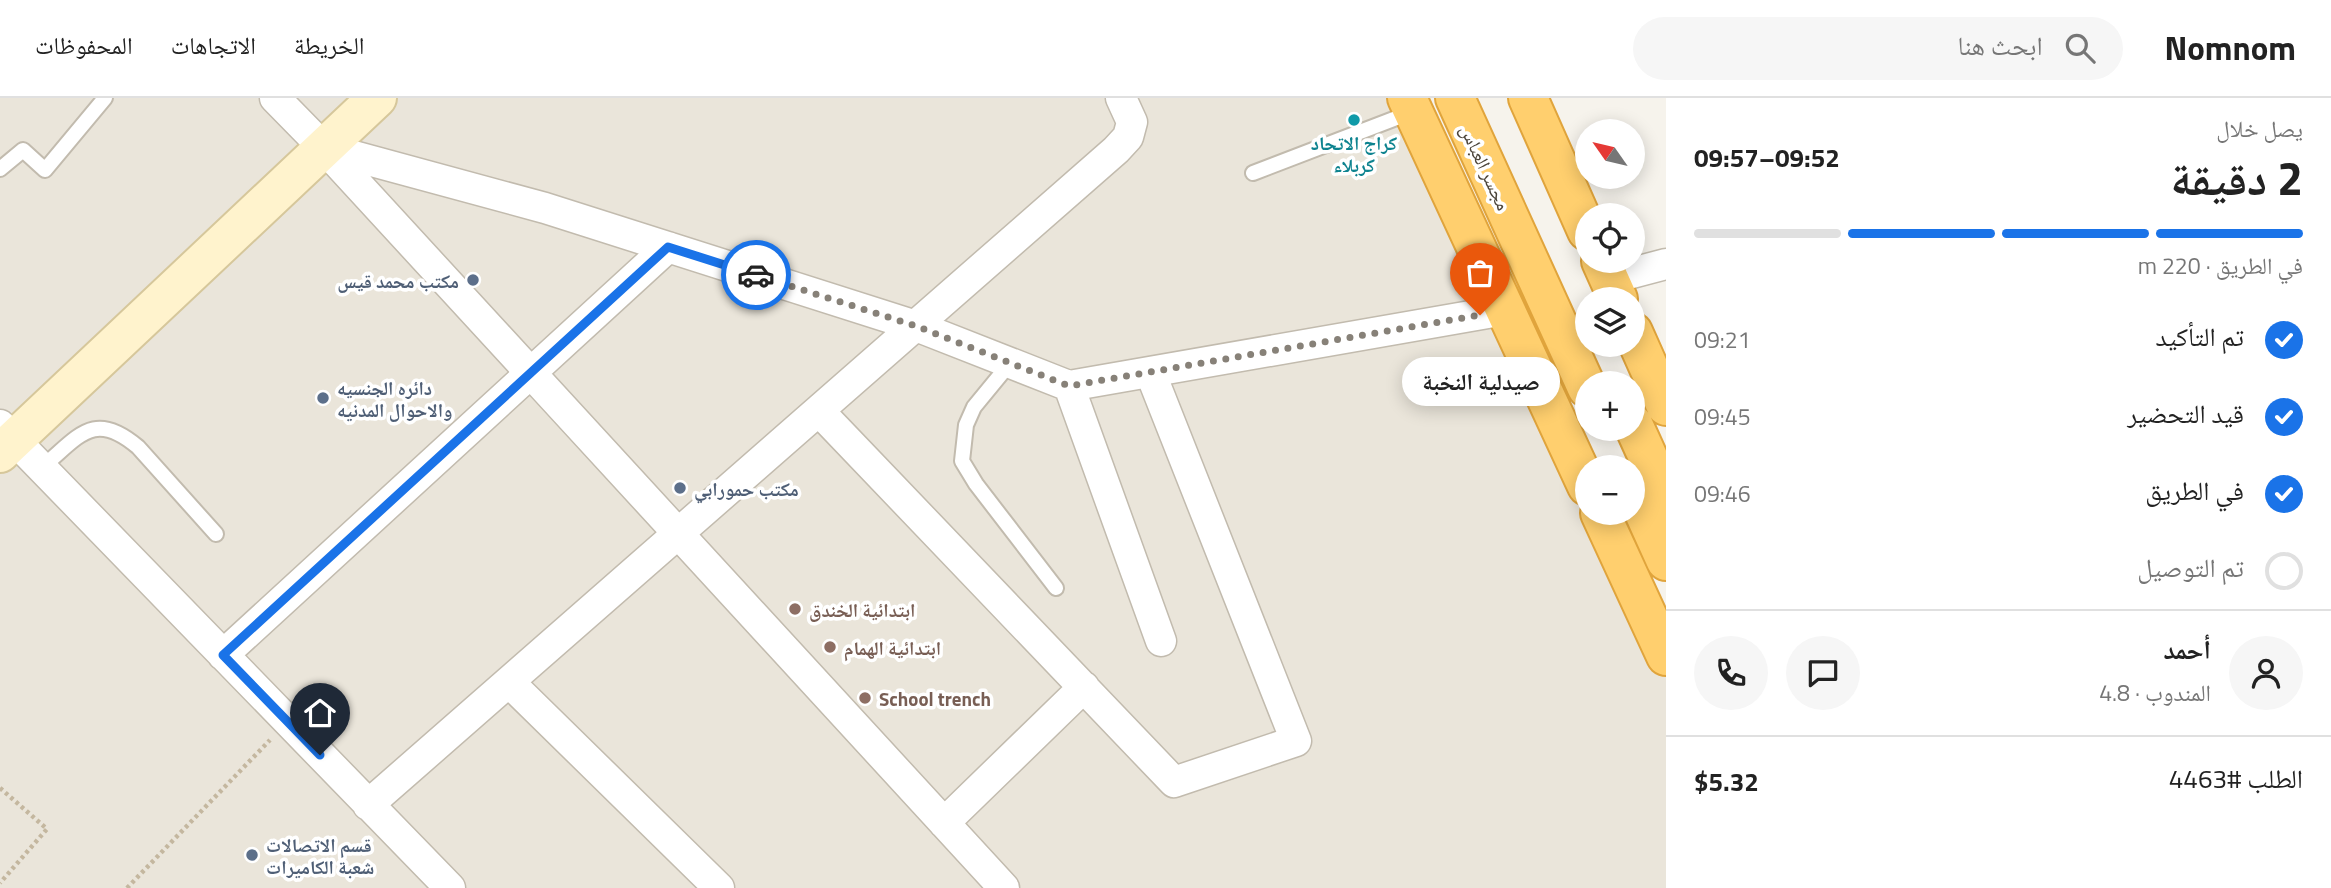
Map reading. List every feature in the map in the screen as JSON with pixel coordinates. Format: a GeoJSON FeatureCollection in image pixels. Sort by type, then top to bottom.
{"type":"FeatureCollection","features":[{"type":"Feature","properties":{"kind":"highway","name":"مجسر العباس"},"geometry":{"type":"LineString","coordinates":[[1455,98],[1579,371]]}},
{"type":"Feature","properties":{"kind":"highway","name":"مجسر العباس"},"geometry":{"type":"LineString","coordinates":[[1484,98],[1575,298]]}},
{"type":"Feature","properties":{"kind":"highway"},"geometry":{"type":"LineString","coordinates":[[1528,98],[1575,203]]}},
{"type":"Feature","properties":{"kind":"highway"},"geometry":{"type":"LineString","coordinates":[[1410,105],[1575,460]]}},
{"type":"Feature","properties":{"kind":"highway"},"geometry":{"type":"LineString","coordinates":[[1644,357],[1666,405]]}},
{"type":"Feature","properties":{"kind":"highway"},"geometry":{"type":"LineString","coordinates":[[1641,441],[1666,497]]}},
{"type":"Feature","properties":{"kind":"highway"},"geometry":{"type":"LineString","coordinates":[[1645,515],[1666,561]]}},
{"type":"Feature","properties":{"kind":"highway"},"geometry":{"type":"LineString","coordinates":[[1606,525],[1666,656]]}},
{"type":"Feature","properties":{"kind":"main road"},"geometry":{"type":"LineString","coordinates":[[5,439],[377,98]]}},
{"type":"Feature","properties":{"kind":"street"},"geometry":{"type":"LineString","coordinates":[[275,98],[324,148],[1004,888]]}},
{"type":"Feature","properties":{"kind":"street"},"geometry":{"type":"LineString","coordinates":[[368,805],[1128,137],[1132,122],[1121,98]]}},
{"type":"Feature","properties":{"kind":"street"},"geometry":{"type":"LineString","coordinates":[[324,148],[545,208],[916,326],[1069,386],[1152,374],[1505,310]]}},
{"type":"Feature","properties":{"kind":"street"},"geometry":{"type":"LineString","coordinates":[[223,655],[668,247]]}},
{"type":"Feature","properties":{"kind":"street"},"geometry":{"type":"LineString","coordinates":[[1609,280],[1666,264]]}},
{"type":"Feature","properties":{"kind":"street"},"geometry":{"type":"LineString","coordinates":[[819,411],[1174,782],[1296,741],[1152,374]]}},
{"type":"Feature","properties":{"kind":"street"},"geometry":{"type":"LineString","coordinates":[[1069,386],[1161,641]]}},
{"type":"Feature","properties":{"kind":"street"},"geometry":{"type":"LineString","coordinates":[[5,439],[41,468],[450,888]]}},
{"type":"Feature","properties":{"kind":"street"},"geometry":{"type":"LineString","coordinates":[[509,682],[719,888]]}},
{"type":"Feature","properties":{"kind":"street"},"geometry":{"type":"LineString","coordinates":[[944,823],[1084,687]]}},
{"type":"Feature","properties":{"kind":"lane"},"geometry":{"type":"LineString","coordinates":[[0,169],[23,150],[45,170],[98,100]]}},
{"type":"Feature","properties":{"kind":"lane"},"geometry":{"type":"LineString","coordinates":[[1253,173],[1410,105]]}},
{"type":"Feature","properties":{"kind":"lane"},"geometry":{"type":"LineString","coordinates":[[1011,362],[974,407],[966,425],[962,461],[976,484],[1056,587]]}},
{"type":"Feature","properties":{"kind":"lane"},"geometry":{"type":"LineString","coordinates":[[41,468],[90,428],[109,429],[124,435],[138,447],[216,534]]}},
{"type":"Feature","properties":{"kind":"path"},"geometry":{"type":"LineString","coordinates":[[127,888],[288,722]]}},
{"type":"Feature","properties":{"kind":"path"},"geometry":{"type":"LineString","coordinates":[[0,788],[47,830],[0,883]]}},
{"type":"Feature","properties":{"kind":"shaded area"},"geometry":{"type":"Polygon","coordinates":[[[0,98],[1428,98],[1575,434],[1575,441],[1578,441],[1584,455],[1575,455],[1575,525],[1615,525],[1666,642],[1666,888],[0,888],[0,98]]]}},
{"type":"Feature","properties":{"kind":"way so far"},"geometry":{"type":"LineString","coordinates":[[756,275],[916,326],[1069,386],[1152,374],[1480,315]]}},
{"type":"Feature","properties":{"kind":"place","name":"كراج الاتحاد كربلاء"},"geometry":{"type":"Point","coordinates":[1354,120]}},
{"type":"Feature","properties":{"kind":"place","name":"مكتب محمد قيس"},"geometry":{"type":"Point","coordinates":[473,280]}},
{"type":"Feature","properties":{"kind":"place","name":"صيدلية النخبة"},"geometry":{"type":"Point","coordinates":[1480,315]}},
{"type":"Feature","properties":{"kind":"place","name":"دائره الجنسيه والاحوال المدنيه"},"geometry":{"type":"Point","coordinates":[323,398]}},
{"type":"Feature","properties":{"kind":"place","name":"مكتب حمورابي"},"geometry":{"type":"Point","coordinates":[680,488]}},
{"type":"Feature","properties":{"kind":"place","name":"ابتدائية الخندق"},"geometry":{"type":"Point","coordinates":[795,609]}},
{"type":"Feature","properties":{"kind":"place","name":"ابتدائية الهمام"},"geometry":{"type":"Point","coordinates":[830,647]}},
{"type":"Feature","properties":{"kind":"place","name":"School trench"},"geometry":{"type":"Point","coordinates":[865,698]}},
{"type":"Feature","properties":{"kind":"place","name":"قسم الاتصالات شعبة الكاميرات"},"geometry":{"type":"Point","coordinates":[252,855]}},
{"type":"Feature","properties":{"kind":"route"},"geometry":{"type":"LineString","coordinates":[[320,755],[223,655],[668,247],[756,275]]}}]}
